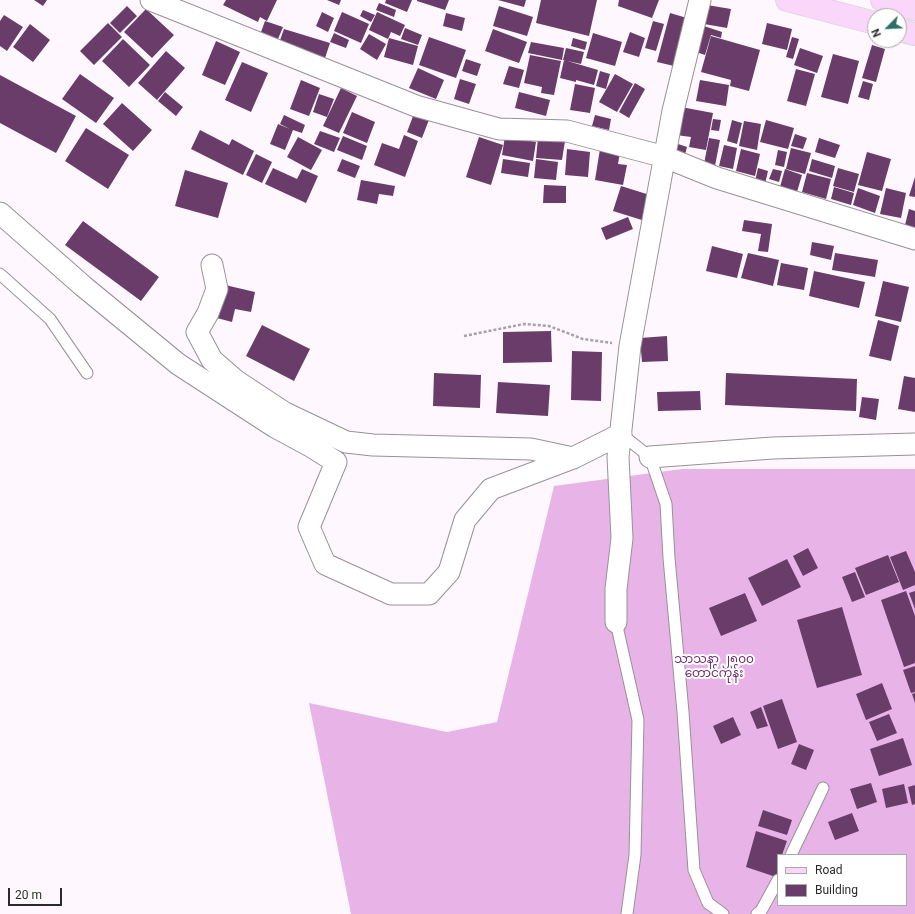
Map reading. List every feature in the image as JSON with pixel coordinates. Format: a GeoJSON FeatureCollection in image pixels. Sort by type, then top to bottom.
{"type":"FeatureCollection","features":[{"type":"Feature","properties":{"kind":"main road"},"geometry":{"type":"LineString","coordinates":[[787,0],[867,21]]}},
{"type":"Feature","properties":{"kind":"main road"},"geometry":{"type":"LineString","coordinates":[[882,0],[915,9]]}},
{"type":"Feature","properties":{"kind":"street"},"geometry":{"type":"LineString","coordinates":[[151,0],[416,106],[499,129],[567,131],[665,157],[718,178],[915,239]]}},
{"type":"Feature","properties":{"kind":"street"},"geometry":{"type":"LineString","coordinates":[[616,622],[616,589],[622,538],[618,457],[630,346],[673,111],[700,0]]}},
{"type":"Feature","properties":{"kind":"street"},"geometry":{"type":"LineString","coordinates":[[0,213],[83,286],[178,364],[275,428],[312,447],[336,462]]}},
{"type":"Feature","properties":{"kind":"street"},"geometry":{"type":"LineString","coordinates":[[212,265],[217,289],[208,313],[197,332],[212,360],[235,380],[285,413],[346,442],[373,445],[531,449],[573,458]]}},
{"type":"Feature","properties":{"kind":"street"},"geometry":{"type":"LineString","coordinates":[[346,442],[309,527],[325,564],[391,594],[429,594],[449,572],[465,520],[490,488],[573,458],[621,434]]}},
{"type":"Feature","properties":{"kind":"street"},"geometry":{"type":"LineString","coordinates":[[650,457],[773,448],[915,444]]}},
{"type":"Feature","properties":{"kind":"lane"},"geometry":{"type":"LineString","coordinates":[[0,274],[50,319],[87,373]]}},
{"type":"Feature","properties":{"kind":"lane"},"geometry":{"type":"LineString","coordinates":[[621,434],[650,457],[666,504],[694,870],[708,903],[723,914]]}},
{"type":"Feature","properties":{"kind":"lane"},"geometry":{"type":"LineString","coordinates":[[616,622],[638,720],[635,854],[627,914]]}},
{"type":"Feature","properties":{"kind":"lane"},"geometry":{"type":"LineString","coordinates":[[791,854],[823,788]]}},
{"type":"Feature","properties":{"kind":"lane"},"geometry":{"type":"LineString","coordinates":[[757,914],[761,911],[777,882]]}},
{"type":"Feature","properties":{"kind":"path"},"geometry":{"type":"LineString","coordinates":[[464,336],[524,324],[549,326],[583,339],[630,346]]}},
{"type":"Feature","properties":{"kind":"green space","name":"သာသနာ ၂၅၀၀ တောင်ကုန်း"},"geometry":{"type":"Polygon","coordinates":[[[682,469],[915,469],[915,914],[351,914],[309,703],[447,732],[497,722],[554,486],[682,469]]]}},
{"type":"Feature","properties":{"kind":"building"},"geometry":{"type":"Polygon","coordinates":[[[34,0],[47,0],[43,6],[34,0]]]}},
{"type":"Feature","properties":{"kind":"building"},"geometry":{"type":"Polygon","coordinates":[[[226,0],[277,0],[267,21],[260,17],[258,22],[223,5],[226,0]]]}},
{"type":"Feature","properties":{"kind":"building"},"geometry":{"type":"Polygon","coordinates":[[[327,0],[341,0],[339,5],[327,0]]]}},
{"type":"Feature","properties":{"kind":"building"},"geometry":{"type":"Polygon","coordinates":[[[386,0],[412,0],[407,12],[385,3],[386,0]]]}},
{"type":"Feature","properties":{"kind":"building"},"geometry":{"type":"Polygon","coordinates":[[[417,0],[449,0],[445,10],[417,0]]]}},
{"type":"Feature","properties":{"kind":"building"},"geometry":{"type":"Polygon","coordinates":[[[498,0],[526,0],[524,7],[498,0]]]}},
{"type":"Feature","properties":{"kind":"building"},"geometry":{"type":"Polygon","coordinates":[[[541,0],[597,0],[589,36],[536,23],[541,0]]]}},
{"type":"Feature","properties":{"kind":"building"},"geometry":{"type":"Polygon","coordinates":[[[619,0],[659,0],[652,18],[618,6],[619,0]]]}},
{"type":"Feature","properties":{"kind":"building"},"geometry":{"type":"Polygon","coordinates":[[[379,3],[396,10],[394,17],[376,10],[379,3]]]}},
{"type":"Feature","properties":{"kind":"building"},"geometry":{"type":"Polygon","coordinates":[[[707,5],[731,9],[727,28],[704,24],[707,5]]]}},
{"type":"Feature","properties":{"kind":"building"},"geometry":{"type":"Polygon","coordinates":[[[127,6],[137,16],[120,33],[110,23],[127,6]]]}},
{"type":"Feature","properties":{"kind":"building"},"geometry":{"type":"Polygon","coordinates":[[[499,6],[533,17],[527,36],[493,26],[499,6]]]}},
{"type":"Feature","properties":{"kind":"building"},"geometry":{"type":"Polygon","coordinates":[[[146,9],[174,35],[152,58],[124,32],[146,9]]]}},
{"type":"Feature","properties":{"kind":"building"},"geometry":{"type":"Polygon","coordinates":[[[363,10],[375,15],[371,22],[360,16],[363,10]]]}},
{"type":"Feature","properties":{"kind":"building"},"geometry":{"type":"Polygon","coordinates":[[[322,12],[334,18],[328,32],[316,26],[322,12]]]}},
{"type":"Feature","properties":{"kind":"building"},"geometry":{"type":"Polygon","coordinates":[[[342,12],[369,24],[361,43],[334,31],[342,12]]]}},
{"type":"Feature","properties":{"kind":"building"},"geometry":{"type":"Polygon","coordinates":[[[377,12],[405,25],[400,36],[391,32],[388,39],[369,30],[377,12]]]}},
{"type":"Feature","properties":{"kind":"building"},"geometry":{"type":"Polygon","coordinates":[[[446,13],[465,18],[462,31],[443,26],[446,13]]]}},
{"type":"Feature","properties":{"kind":"building"},"geometry":{"type":"Polygon","coordinates":[[[670,13],[687,18],[674,66],[657,62],[670,13]]]}},
{"type":"Feature","properties":{"kind":"building"},"geometry":{"type":"Polygon","coordinates":[[[4,15],[23,27],[7,51],[0,46],[0,21],[4,15]]]}},
{"type":"Feature","properties":{"kind":"building"},"geometry":{"type":"Polygon","coordinates":[[[265,21],[283,27],[278,39],[261,32],[265,21]]]}},
{"type":"Feature","properties":{"kind":"building"},"geometry":{"type":"Polygon","coordinates":[[[653,21],[664,24],[656,51],[645,48],[653,21]]]}},
{"type":"Feature","properties":{"kind":"building"},"geometry":{"type":"Polygon","coordinates":[[[108,23],[122,37],[94,65],[80,51],[108,23]]]}},
{"type":"Feature","properties":{"kind":"building"},"geometry":{"type":"Polygon","coordinates":[[[767,23],[792,29],[787,50],[762,44],[767,23]]]}},
{"type":"Feature","properties":{"kind":"building"},"geometry":{"type":"Polygon","coordinates":[[[30,24],[50,40],[33,62],[13,47],[30,24]]]}},
{"type":"Feature","properties":{"kind":"building"},"geometry":{"type":"Polygon","coordinates":[[[704,26],[722,32],[721,38],[711,35],[705,55],[696,52],[704,26]]]}},
{"type":"Feature","properties":{"kind":"building"},"geometry":{"type":"Polygon","coordinates":[[[405,28],[422,35],[418,45],[401,39],[405,28]]]}},
{"type":"Feature","properties":{"kind":"building"},"geometry":{"type":"Polygon","coordinates":[[[284,29],[330,43],[325,58],[279,43],[284,29]]]}},
{"type":"Feature","properties":{"kind":"building"},"geometry":{"type":"Polygon","coordinates":[[[493,29],[527,42],[519,63],[485,51],[493,29]]]}},
{"type":"Feature","properties":{"kind":"building"},"geometry":{"type":"Polygon","coordinates":[[[630,32],[645,38],[639,57],[623,52],[630,32]]]}},
{"type":"Feature","properties":{"kind":"building"},"geometry":{"type":"Polygon","coordinates":[[[334,33],[349,40],[346,48],[330,42],[334,33]]]}},
{"type":"Feature","properties":{"kind":"building"},"geometry":{"type":"Polygon","coordinates":[[[593,33],[622,42],[615,66],[586,58],[593,33]]]}},
{"type":"Feature","properties":{"kind":"building"},"geometry":{"type":"Polygon","coordinates":[[[369,34],[386,44],[377,60],[360,49],[369,34]]]}},
{"type":"Feature","properties":{"kind":"building"},"geometry":{"type":"Polygon","coordinates":[[[711,36],[760,50],[749,91],[730,86],[731,80],[701,72],[711,36]]]}},
{"type":"Feature","properties":{"kind":"building"},"geometry":{"type":"Polygon","coordinates":[[[429,37],[466,50],[456,78],[419,65],[429,37]]]}},
{"type":"Feature","properties":{"kind":"building"},"geometry":{"type":"Polygon","coordinates":[[[792,37],[799,39],[793,59],[786,57],[792,37]]]}},
{"type":"Feature","properties":{"kind":"building"},"geometry":{"type":"Polygon","coordinates":[[[389,38],[418,46],[413,65],[384,57],[389,38]]]}},
{"type":"Feature","properties":{"kind":"building"},"geometry":{"type":"Polygon","coordinates":[[[573,38],[587,42],[585,50],[571,46],[573,38]]]}},
{"type":"Feature","properties":{"kind":"building"},"geometry":{"type":"Polygon","coordinates":[[[123,39],[150,65],[129,87],[102,61],[123,39]]]}},
{"type":"Feature","properties":{"kind":"building"},"geometry":{"type":"Polygon","coordinates":[[[216,41],[240,52],[225,85],[202,75],[216,41]]]}},
{"type":"Feature","properties":{"kind":"building"},"geometry":{"type":"Polygon","coordinates":[[[531,42],[564,48],[562,60],[528,53],[531,42]]]}},
{"type":"Feature","properties":{"kind":"building"},"geometry":{"type":"Polygon","coordinates":[[[566,48],[584,52],[581,64],[563,60],[566,48]]]}},
{"type":"Feature","properties":{"kind":"building"},"geometry":{"type":"Polygon","coordinates":[[[800,48],[823,56],[817,73],[794,65],[800,48]]]}},
{"type":"Feature","properties":{"kind":"building"},"geometry":{"type":"Polygon","coordinates":[[[871,48],[885,49],[876,82],[862,78],[871,48]]]}},
{"type":"Feature","properties":{"kind":"building"},"geometry":{"type":"Polygon","coordinates":[[[166,51],[185,68],[157,100],[138,83],[166,51]]]}},
{"type":"Feature","properties":{"kind":"building"},"geometry":{"type":"Polygon","coordinates":[[[833,54],[859,61],[848,104],[821,97],[833,54]]]}},
{"type":"Feature","properties":{"kind":"building"},"geometry":{"type":"Polygon","coordinates":[[[530,55],[561,61],[554,95],[541,93],[542,87],[524,83],[530,55]]]}},
{"type":"Feature","properties":{"kind":"building"},"geometry":{"type":"Polygon","coordinates":[[[466,59],[481,64],[477,76],[462,71],[466,59]]]}},
{"type":"Feature","properties":{"kind":"building"},"geometry":{"type":"Polygon","coordinates":[[[564,60],[598,70],[594,85],[576,80],[576,82],[560,78],[564,60]]]}},
{"type":"Feature","properties":{"kind":"building"},"geometry":{"type":"Polygon","coordinates":[[[242,62],[268,73],[251,112],[225,100],[242,62]]]}},
{"type":"Feature","properties":{"kind":"building"},"geometry":{"type":"Polygon","coordinates":[[[509,66],[524,70],[519,88],[503,84],[509,66]]]}},
{"type":"Feature","properties":{"kind":"building"},"geometry":{"type":"Polygon","coordinates":[[[418,68],[444,80],[436,99],[409,88],[418,68]]]}},
{"type":"Feature","properties":{"kind":"building"},"geometry":{"type":"Polygon","coordinates":[[[796,69],[815,74],[806,106],[787,101],[796,69]]]}},
{"type":"Feature","properties":{"kind":"building"},"geometry":{"type":"Polygon","coordinates":[[[600,71],[610,74],[606,89],[596,86],[600,71]]]}},
{"type":"Feature","properties":{"kind":"building"},"geometry":{"type":"Polygon","coordinates":[[[80,74],[114,98],[96,123],[62,99],[80,74]]]}},
{"type":"Feature","properties":{"kind":"building"},"geometry":{"type":"Polygon","coordinates":[[[615,74],[633,84],[617,112],[599,102],[615,74]]]}},
{"type":"Feature","properties":{"kind":"building"},"geometry":{"type":"Polygon","coordinates":[[[0,75],[76,116],[56,153],[0,123],[0,75]]]}},
{"type":"Feature","properties":{"kind":"building"},"geometry":{"type":"Polygon","coordinates":[[[460,79],[476,84],[469,104],[454,99],[460,79]]]}},
{"type":"Feature","properties":{"kind":"building"},"geometry":{"type":"Polygon","coordinates":[[[301,80],[320,88],[309,116],[290,109],[301,80]]]}},
{"type":"Feature","properties":{"kind":"building"},"geometry":{"type":"Polygon","coordinates":[[[700,80],[729,85],[726,106],[696,101],[700,80]]]}},
{"type":"Feature","properties":{"kind":"building"},"geometry":{"type":"Polygon","coordinates":[[[863,81],[873,84],[869,100],[858,97],[863,81]]]}},
{"type":"Feature","properties":{"kind":"building"},"geometry":{"type":"Polygon","coordinates":[[[635,83],[645,89],[629,118],[619,112],[635,83]]]}},
{"type":"Feature","properties":{"kind":"building"},"geometry":{"type":"Polygon","coordinates":[[[575,84],[595,88],[590,113],[570,110],[575,84]]]}},
{"type":"Feature","properties":{"kind":"building"},"geometry":{"type":"Polygon","coordinates":[[[341,88],[357,96],[339,133],[323,126],[341,88]]]}},
{"type":"Feature","properties":{"kind":"building"},"geometry":{"type":"Polygon","coordinates":[[[165,92],[183,107],[176,116],[158,101],[165,92]]]}},
{"type":"Feature","properties":{"kind":"building"},"geometry":{"type":"Polygon","coordinates":[[[519,92],[550,100],[546,116],[515,108],[519,92]]]}},
{"type":"Feature","properties":{"kind":"building"},"geometry":{"type":"Polygon","coordinates":[[[319,94],[334,99],[327,117],[313,112],[319,94]]]}},
{"type":"Feature","properties":{"kind":"building"},"geometry":{"type":"Polygon","coordinates":[[[122,103],[152,130],[133,151],[103,124],[122,103]]]}},
{"type":"Feature","properties":{"kind":"building"},"geometry":{"type":"Polygon","coordinates":[[[681,107],[713,113],[706,150],[689,147],[691,137],[676,135],[681,107]]]}},
{"type":"Feature","properties":{"kind":"building"},"geometry":{"type":"Polygon","coordinates":[[[415,111],[430,117],[422,138],[407,132],[415,111]]]}},
{"type":"Feature","properties":{"kind":"building"},"geometry":{"type":"Polygon","coordinates":[[[352,112],[375,122],[367,143],[343,133],[352,112]]]}},
{"type":"Feature","properties":{"kind":"building"},"geometry":{"type":"Polygon","coordinates":[[[284,115],[305,125],[302,133],[293,130],[285,150],[270,144],[278,124],[290,129],[280,124],[284,115]]]}},
{"type":"Feature","properties":{"kind":"building"},"geometry":{"type":"Polygon","coordinates":[[[595,115],[611,119],[609,130],[592,126],[595,115]]]}},
{"type":"Feature","properties":{"kind":"building"},"geometry":{"type":"Polygon","coordinates":[[[713,119],[721,120],[719,131],[711,130],[713,119]]]}},
{"type":"Feature","properties":{"kind":"building"},"geometry":{"type":"Polygon","coordinates":[[[732,120],[742,123],[737,144],[727,141],[732,120]]]}},
{"type":"Feature","properties":{"kind":"building"},"geometry":{"type":"Polygon","coordinates":[[[766,120],[794,128],[788,149],[760,142],[766,120]]]}},
{"type":"Feature","properties":{"kind":"building"},"geometry":{"type":"Polygon","coordinates":[[[744,121],[761,124],[757,150],[739,146],[744,121]]]}},
{"type":"Feature","properties":{"kind":"building"},"geometry":{"type":"Polygon","coordinates":[[[86,128],[129,155],[108,189],[65,161],[86,128]]]}},
{"type":"Feature","properties":{"kind":"building"},"geometry":{"type":"Polygon","coordinates":[[[200,130],[229,145],[232,139],[254,151],[243,175],[191,149],[200,130]]]}},
{"type":"Feature","properties":{"kind":"building"},"geometry":{"type":"Polygon","coordinates":[[[320,131],[340,138],[334,152],[314,144],[320,131]]]}},
{"type":"Feature","properties":{"kind":"building"},"geometry":{"type":"Polygon","coordinates":[[[795,134],[807,138],[803,149],[791,146],[795,134]]]}},
{"type":"Feature","properties":{"kind":"building"},"geometry":{"type":"Polygon","coordinates":[[[404,135],[418,141],[405,177],[374,165],[382,143],[399,149],[404,135]]]}},
{"type":"Feature","properties":{"kind":"building"},"geometry":{"type":"Polygon","coordinates":[[[343,136],[367,146],[362,160],[337,150],[343,136]]]}},
{"type":"Feature","properties":{"kind":"building"},"geometry":{"type":"Polygon","coordinates":[[[505,136],[536,142],[533,161],[502,155],[505,136]]]}},
{"type":"Feature","properties":{"kind":"building"},"geometry":{"type":"Polygon","coordinates":[[[298,137],[322,150],[311,170],[287,157],[298,137]]]}},
{"type":"Feature","properties":{"kind":"building"},"geometry":{"type":"Polygon","coordinates":[[[479,137],[503,145],[491,185],[466,177],[479,137]]]}},
{"type":"Feature","properties":{"kind":"building"},"geometry":{"type":"Polygon","coordinates":[[[538,138],[565,141],[562,160],[536,158],[538,138]]]}},
{"type":"Feature","properties":{"kind":"building"},"geometry":{"type":"Polygon","coordinates":[[[709,138],[720,140],[714,171],[703,169],[709,138]]]}},
{"type":"Feature","properties":{"kind":"building"},"geometry":{"type":"Polygon","coordinates":[[[819,138],[840,145],[835,158],[815,152],[819,138]]]}},
{"type":"Feature","properties":{"kind":"building"},"geometry":{"type":"Polygon","coordinates":[[[675,143],[687,147],[684,158],[672,155],[675,143]]]}},
{"type":"Feature","properties":{"kind":"building"},"geometry":{"type":"Polygon","coordinates":[[[724,145],[737,148],[733,169],[719,166],[724,145]]]}},
{"type":"Feature","properties":{"kind":"building"},"geometry":{"type":"Polygon","coordinates":[[[791,148],[811,153],[805,174],[786,169],[791,148]]]}},
{"type":"Feature","properties":{"kind":"building"},"geometry":{"type":"Polygon","coordinates":[[[567,149],[590,152],[588,177],[565,175],[567,149]]]}},
{"type":"Feature","properties":{"kind":"building"},"geometry":{"type":"Polygon","coordinates":[[[600,149],[620,152],[618,164],[627,165],[623,185],[595,180],[600,149]]]}},
{"type":"Feature","properties":{"kind":"building"},"geometry":{"type":"Polygon","coordinates":[[[741,149],[760,154],[755,176],[736,171],[741,149]]]}},
{"type":"Feature","properties":{"kind":"building"},"geometry":{"type":"Polygon","coordinates":[[[778,150],[787,152],[784,167],[775,165],[778,150]]]}},
{"type":"Feature","properties":{"kind":"building"},"geometry":{"type":"Polygon","coordinates":[[[867,152],[891,159],[882,191],[858,185],[867,152]]]}},
{"type":"Feature","properties":{"kind":"building"},"geometry":{"type":"Polygon","coordinates":[[[256,154],[272,162],[262,183],[246,175],[256,154]]]}},
{"type":"Feature","properties":{"kind":"building"},"geometry":{"type":"Polygon","coordinates":[[[342,159],[360,166],[355,178],[337,171],[342,159]]]}},
{"type":"Feature","properties":{"kind":"building"},"geometry":{"type":"Polygon","coordinates":[[[503,159],[530,163],[528,177],[501,173],[503,159]]]}},
{"type":"Feature","properties":{"kind":"building"},"geometry":{"type":"Polygon","coordinates":[[[536,159],[558,162],[556,180],[534,178],[536,159]]]}},
{"type":"Feature","properties":{"kind":"building"},"geometry":{"type":"Polygon","coordinates":[[[812,159],[835,166],[832,178],[809,171],[812,159]]]}},
{"type":"Feature","properties":{"kind":"building"},"geometry":{"type":"Polygon","coordinates":[[[273,168],[297,179],[302,169],[318,176],[306,203],[265,184],[273,168]]]}},
{"type":"Feature","properties":{"kind":"building"},"geometry":{"type":"Polygon","coordinates":[[[758,168],[768,171],[764,188],[754,186],[758,168]]]}},
{"type":"Feature","properties":{"kind":"building"},"geometry":{"type":"Polygon","coordinates":[[[838,168],[859,174],[854,192],[833,186],[838,168]]]}},
{"type":"Feature","properties":{"kind":"building"},"geometry":{"type":"Polygon","coordinates":[[[773,169],[782,171],[779,182],[769,179],[773,169]]]}},
{"type":"Feature","properties":{"kind":"building"},"geometry":{"type":"Polygon","coordinates":[[[785,169],[802,175],[797,192],[780,187],[785,169]]]}},
{"type":"Feature","properties":{"kind":"building"},"geometry":{"type":"Polygon","coordinates":[[[185,170],[228,183],[218,218],[175,206],[185,170]]]}},
{"type":"Feature","properties":{"kind":"building"},"geometry":{"type":"Polygon","coordinates":[[[807,173],[831,179],[826,199],[802,192],[807,173]]]}},
{"type":"Feature","properties":{"kind":"building"},"geometry":{"type":"Polygon","coordinates":[[[915,177],[915,197],[909,196],[915,177]]]}},
{"type":"Feature","properties":{"kind":"building"},"geometry":{"type":"Polygon","coordinates":[[[361,180],[395,186],[393,196],[379,194],[377,204],[357,200],[361,180]]]}},
{"type":"Feature","properties":{"kind":"building"},"geometry":{"type":"Polygon","coordinates":[[[544,185],[566,186],[566,203],[543,203],[544,185]]]}},
{"type":"Feature","properties":{"kind":"building"},"geometry":{"type":"Polygon","coordinates":[[[621,186],[653,196],[645,221],[613,211],[621,186]]]}},
{"type":"Feature","properties":{"kind":"building"},"geometry":{"type":"Polygon","coordinates":[[[834,187],[854,193],[851,205],[831,199],[834,187]]]}},
{"type":"Feature","properties":{"kind":"building"},"geometry":{"type":"Polygon","coordinates":[[[858,188],[880,196],[875,213],[853,205],[858,188]]]}},
{"type":"Feature","properties":{"kind":"building"},"geometry":{"type":"Polygon","coordinates":[[[886,188],[906,193],[901,218],[880,214],[886,188]]]}},
{"type":"Feature","properties":{"kind":"building"},"geometry":{"type":"Polygon","coordinates":[[[909,209],[915,211],[915,232],[904,229],[909,209]]]}},
{"type":"Feature","properties":{"kind":"building"},"geometry":{"type":"Polygon","coordinates":[[[628,217],[633,229],[606,240],[601,228],[628,217]]]}},
{"type":"Feature","properties":{"kind":"building"},"geometry":{"type":"Polygon","coordinates":[[[744,220],[772,224],[768,252],[758,251],[761,234],[742,231],[744,220]]]}},
{"type":"Feature","properties":{"kind":"building"},"geometry":{"type":"Polygon","coordinates":[[[83,221],[159,277],[141,301],[65,245],[83,221]]]}},
{"type":"Feature","properties":{"kind":"building"},"geometry":{"type":"Polygon","coordinates":[[[812,242],[834,246],[831,260],[810,255],[812,242]]]}},
{"type":"Feature","properties":{"kind":"building"},"geometry":{"type":"Polygon","coordinates":[[[712,246],[743,254],[737,278],[706,271],[712,246]]]}},
{"type":"Feature","properties":{"kind":"building"},"geometry":{"type":"Polygon","coordinates":[[[748,253],[779,260],[773,286],[741,278],[748,253]]]}},
{"type":"Feature","properties":{"kind":"building"},"geometry":{"type":"Polygon","coordinates":[[[835,253],[878,260],[875,277],[832,270],[835,253]]]}},
{"type":"Feature","properties":{"kind":"building"},"geometry":{"type":"Polygon","coordinates":[[[781,263],[808,268],[804,290],[777,285],[781,263]]]}},
{"type":"Feature","properties":{"kind":"building"},"geometry":{"type":"Polygon","coordinates":[[[814,271],[865,282],[859,308],[809,296],[814,271]]]}},
{"type":"Feature","properties":{"kind":"building"},"geometry":{"type":"Polygon","coordinates":[[[883,281],[909,287],[901,322],[875,316],[883,281]]]}},
{"type":"Feature","properties":{"kind":"building"},"geometry":{"type":"Polygon","coordinates":[[[225,285],[255,292],[251,312],[235,309],[232,322],[217,318],[225,285]]]}},
{"type":"Feature","properties":{"kind":"building"},"geometry":{"type":"Polygon","coordinates":[[[878,320],[899,326],[891,361],[869,356],[878,320]]]}},
{"type":"Feature","properties":{"kind":"building"},"geometry":{"type":"Polygon","coordinates":[[[262,325],[310,349],[294,381],[246,356],[262,325]]]}},
{"type":"Feature","properties":{"kind":"building"},"geometry":{"type":"Polygon","coordinates":[[[551,331],[552,362],[503,363],[503,332],[551,331]]]}},
{"type":"Feature","properties":{"kind":"building"},"geometry":{"type":"Polygon","coordinates":[[[667,336],[668,361],[642,362],[640,338],[667,336]]]}},
{"type":"Feature","properties":{"kind":"building"},"geometry":{"type":"Polygon","coordinates":[[[572,351],[602,352],[601,401],[571,400],[572,351]]]}},
{"type":"Feature","properties":{"kind":"building"},"geometry":{"type":"Polygon","coordinates":[[[434,373],[481,375],[480,408],[433,406],[434,373]]]}},
{"type":"Feature","properties":{"kind":"building"},"geometry":{"type":"Polygon","coordinates":[[[726,373],[857,379],[856,411],[725,405],[726,373]]]}},
{"type":"Feature","properties":{"kind":"building"},"geometry":{"type":"Polygon","coordinates":[[[904,376],[915,378],[915,412],[898,409],[904,376]]]}},
{"type":"Feature","properties":{"kind":"building"},"geometry":{"type":"Polygon","coordinates":[[[498,382],[550,385],[548,416],[496,413],[498,382]]]}},
{"type":"Feature","properties":{"kind":"building"},"geometry":{"type":"Polygon","coordinates":[[[700,391],[701,410],[658,411],[657,392],[700,391]]]}},
{"type":"Feature","properties":{"kind":"building"},"geometry":{"type":"Polygon","coordinates":[[[862,397],[879,399],[876,420],[859,417],[862,397]]]}},
{"type":"Feature","properties":{"kind":"building"},"geometry":{"type":"Polygon","coordinates":[[[808,548],[818,568],[803,576],[793,556],[808,548]]]}},
{"type":"Feature","properties":{"kind":"building"},"geometry":{"type":"Polygon","coordinates":[[[906,551],[915,572],[915,585],[903,590],[890,557],[906,551]]]}},
{"type":"Feature","properties":{"kind":"building"},"geometry":{"type":"Polygon","coordinates":[[[888,555],[899,582],[866,595],[855,568],[888,555]]]}},
{"type":"Feature","properties":{"kind":"building"},"geometry":{"type":"Polygon","coordinates":[[[787,559],[801,587],[762,606],[748,578],[787,559]]]}},
{"type":"Feature","properties":{"kind":"building"},"geometry":{"type":"Polygon","coordinates":[[[855,572],[865,597],[852,602],[842,577],[855,572]]]}},
{"type":"Feature","properties":{"kind":"building"},"geometry":{"type":"Polygon","coordinates":[[[906,591],[915,616],[915,663],[904,667],[881,600],[906,591]]]}},
{"type":"Feature","properties":{"kind":"building"},"geometry":{"type":"Polygon","coordinates":[[[915,591],[915,609],[909,593],[915,591]]]}},
{"type":"Feature","properties":{"kind":"building"},"geometry":{"type":"Polygon","coordinates":[[[745,593],[757,621],[721,636],[709,608],[745,593]]]}},
{"type":"Feature","properties":{"kind":"building"},"geometry":{"type":"Polygon","coordinates":[[[842,607],[862,675],[817,688],[797,620],[842,607]]]}},
{"type":"Feature","properties":{"kind":"building"},"geometry":{"type":"Polygon","coordinates":[[[915,666],[915,692],[911,693],[903,670],[915,666]]]}},
{"type":"Feature","properties":{"kind":"building"},"geometry":{"type":"Polygon","coordinates":[[[882,683],[892,709],[866,720],[856,694],[882,683]]]}},
{"type":"Feature","properties":{"kind":"building"},"geometry":{"type":"Polygon","coordinates":[[[915,693],[915,703],[912,694],[915,693]]]}},
{"type":"Feature","properties":{"kind":"building"},"geometry":{"type":"Polygon","coordinates":[[[782,699],[797,742],[778,749],[763,706],[782,699]]]}},
{"type":"Feature","properties":{"kind":"building"},"geometry":{"type":"Polygon","coordinates":[[[761,707],[768,726],[757,729],[750,712],[761,707]]]}},
{"type":"Feature","properties":{"kind":"building"},"geometry":{"type":"Polygon","coordinates":[[[889,714],[897,733],[877,741],[869,722],[889,714]]]}},
{"type":"Feature","properties":{"kind":"building"},"geometry":{"type":"Polygon","coordinates":[[[733,717],[741,735],[721,744],[713,726],[733,717]]]}},
{"type":"Feature","properties":{"kind":"building"},"geometry":{"type":"Polygon","coordinates":[[[903,738],[912,765],[879,776],[870,749],[903,738]]]}},
{"type":"Feature","properties":{"kind":"building"},"geometry":{"type":"Polygon","coordinates":[[[799,744],[814,750],[806,770],[791,764],[799,744]]]}},
{"type":"Feature","properties":{"kind":"building"},"geometry":{"type":"Polygon","coordinates":[[[871,783],[877,802],[857,809],[850,789],[871,783]]]}},
{"type":"Feature","properties":{"kind":"building"},"geometry":{"type":"Polygon","coordinates":[[[904,784],[908,803],[886,808],[882,789],[904,784]]]}},
{"type":"Feature","properties":{"kind":"building"},"geometry":{"type":"Polygon","coordinates":[[[915,785],[915,804],[912,805],[908,787],[915,785]]]}},
{"type":"Feature","properties":{"kind":"building"},"geometry":{"type":"Polygon","coordinates":[[[763,810],[792,820],[787,835],[758,826],[763,810]]]}},
{"type":"Feature","properties":{"kind":"building"},"geometry":{"type":"Polygon","coordinates":[[[852,813],[859,831],[835,840],[828,822],[852,813]]]}},
{"type":"Feature","properties":{"kind":"building"},"geometry":{"type":"Polygon","coordinates":[[[756,831],[787,841],[782,854],[777,854],[776,877],[746,867],[756,831]]]}}]}
